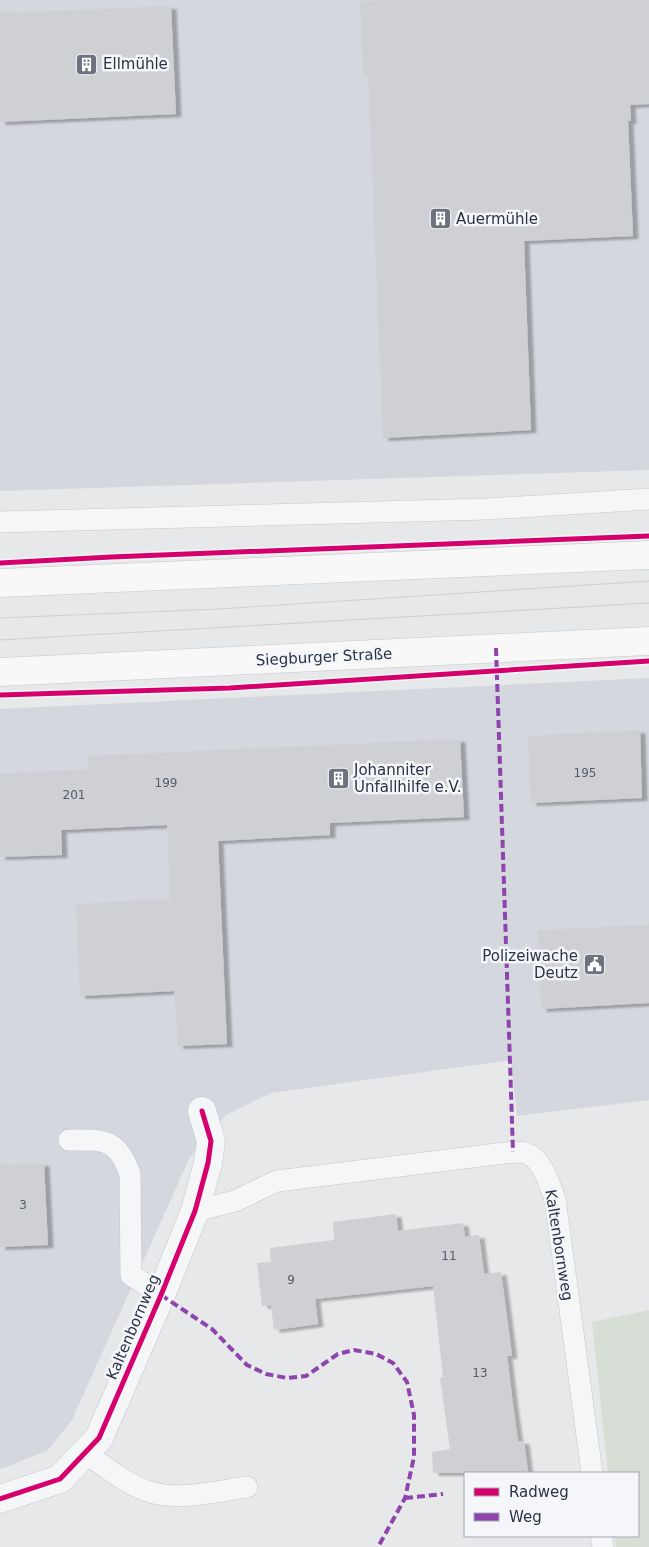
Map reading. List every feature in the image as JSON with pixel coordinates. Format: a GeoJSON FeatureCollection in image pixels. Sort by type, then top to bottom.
{"type":"FeatureCollection","features":[{"type":"Feature","properties":{"kind":"main road"},"geometry":{"type":"LineString","coordinates":[[0,583],[649,555]]}},
{"type":"Feature","properties":{"kind":"main road","name":"Siegburger Straße"},"geometry":{"type":"LineString","coordinates":[[0,672],[649,641]]}},
{"type":"Feature","properties":{"kind":"street","name":"Kaltenbornweg"},"geometry":{"type":"LineString","coordinates":[[0,1499],[60,1479],[98,1438],[161,1295],[195,1210],[208,1163],[211,1141],[202,1111]]}},
{"type":"Feature","properties":{"kind":"lane"},"geometry":{"type":"LineString","coordinates":[[0,522],[487,509],[649,499]]}},
{"type":"Feature","properties":{"kind":"lane"},"geometry":{"type":"LineString","coordinates":[[69,1140],[100,1140],[111,1145],[124,1158],[130,1174],[131,1275],[161,1295]]}},
{"type":"Feature","properties":{"kind":"lane","name":"Kaltenbornweg"},"geometry":{"type":"LineString","coordinates":[[195,1210],[235,1201],[277,1180],[513,1152],[525,1153],[536,1160],[546,1175],[555,1199],[592,1472]]}},
{"type":"Feature","properties":{"kind":"lane"},"geometry":{"type":"LineString","coordinates":[[85,1453],[127,1482],[148,1492],[172,1496],[247,1487]]}},
{"type":"Feature","properties":{"kind":"shaded area"},"geometry":{"type":"Polygon","coordinates":[[[0,0],[649,0],[649,470],[0,491],[0,0]]]}},
{"type":"Feature","properties":{"kind":"shaded area"},"geometry":{"type":"Polygon","coordinates":[[[649,678],[649,1100],[517,1116],[511,1060],[271,1093],[226,1115],[189,1159],[72,1420],[48,1450],[0,1468],[0,709],[649,678]]]}},
{"type":"Feature","properties":{"kind":"shaded area"},"geometry":{"type":"Polygon","coordinates":[[[649,1310],[649,1547],[616,1547],[615,1537],[639,1537],[639,1472],[608,1472],[592,1322],[649,1310]]]}},
{"type":"Feature","properties":{"kind":"building","name":"Auermühle"},"geometry":{"type":"Polygon","coordinates":[[[649,0],[649,104],[630,105],[631,121],[628,121],[633,236],[524,241],[531,430],[383,438],[368,73],[363,74],[360,1],[649,0]]]}},
{"type":"Feature","properties":{"kind":"building","name":"Ellmühle"},"geometry":{"type":"Polygon","coordinates":[[[171,6],[176,114],[0,122],[0,13],[171,6]]]}},
{"type":"Feature","properties":{"kind":"building"},"geometry":{"type":"Polygon","coordinates":[[[640,730],[642,798],[531,803],[528,736],[640,730]]]}},
{"type":"Feature","properties":{"kind":"building"},"geometry":{"type":"Polygon","coordinates":[[[460,739],[464,817],[330,823],[330,835],[218,841],[227,1044],[178,1046],[174,991],[80,996],[76,904],[170,899],[167,825],[61,830],[62,855],[0,857],[0,774],[88,769],[88,756],[460,739]]]}},
{"type":"Feature","properties":{"kind":"building","name":"Polizeiwache Deutz"},"geometry":{"type":"Polygon","coordinates":[[[649,925],[649,1003],[541,1009],[538,930],[649,925]]]}},
{"type":"Feature","properties":{"kind":"building"},"geometry":{"type":"Polygon","coordinates":[[[44,1163],[48,1245],[0,1247],[0,1165],[44,1163]]]}},
{"type":"Feature","properties":{"kind":"building"},"geometry":{"type":"Polygon","coordinates":[[[396,1214],[398,1231],[463,1223],[465,1237],[479,1235],[484,1274],[501,1272],[512,1356],[507,1356],[513,1405],[518,1441],[524,1441],[528,1472],[433,1473],[432,1452],[450,1449],[440,1378],[443,1377],[433,1286],[315,1299],[318,1324],[274,1330],[271,1305],[262,1306],[257,1263],[271,1262],[270,1248],[334,1240],[333,1222],[396,1214]]]}},
{"type":"Feature","properties":{"kind":"tram line"},"geometry":{"type":"LineString","coordinates":[[0,618],[219,609],[649,581]]}},
{"type":"Feature","properties":{"kind":"tram line"},"geometry":{"type":"LineString","coordinates":[[0,640],[649,603]]}},
{"type":"Feature","properties":{"kind":"marked path"},"geometry":{"type":"LineString","coordinates":[[496,648],[513,1152]]}},
{"type":"Feature","properties":{"kind":"marked path"},"geometry":{"type":"LineString","coordinates":[[161,1295],[212,1329],[247,1365],[266,1374],[287,1378],[306,1376],[338,1354],[354,1350],[376,1354],[393,1363],[407,1382],[414,1415],[414,1457],[405,1498],[378,1547]]}},
{"type":"Feature","properties":{"kind":"marked path"},"geometry":{"type":"LineString","coordinates":[[405,1498],[443,1494]]}},
{"type":"Feature","properties":{"kind":"cycle path"},"geometry":{"type":"LineString","coordinates":[[0,563],[649,536]]}},
{"type":"Feature","properties":{"kind":"cycle path"},"geometry":{"type":"LineString","coordinates":[[0,695],[230,688],[649,661]]}},
{"type":"Feature","properties":{"kind":"cycle path"},"geometry":{"type":"LineString","coordinates":[[0,1499],[60,1479],[99,1438],[195,1211],[208,1163],[211,1141],[202,1111]]}},
{"type":"Feature","properties":{"kind":"place","name":"Ellmühle"},"geometry":{"type":"Point","coordinates":[87,64]}},
{"type":"Feature","properties":{"kind":"place","name":"Auermühle"},"geometry":{"type":"Point","coordinates":[440,219]}},
{"type":"Feature","properties":{"kind":"place","name":"Johanniter Unfallhilfe e.V."},"geometry":{"type":"Point","coordinates":[338,779]}},
{"type":"Feature","properties":{"kind":"place","name":"Polizeiwache Deutz"},"geometry":{"type":"Point","coordinates":[594,965]}}]}
